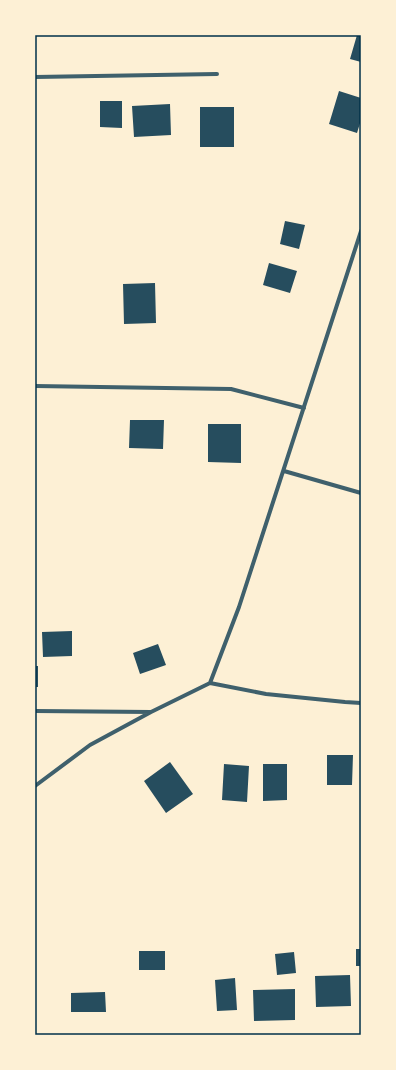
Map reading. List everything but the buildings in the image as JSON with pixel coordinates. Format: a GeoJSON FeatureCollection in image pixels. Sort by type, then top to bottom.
{"type":"FeatureCollection","features":[{"type":"Feature","properties":{"kind":"street"},"geometry":{"type":"LineString","coordinates":[[35,77],[217,74]]}},
{"type":"Feature","properties":{"kind":"street"},"geometry":{"type":"LineString","coordinates":[[210,683],[239,607],[361,231]]}},
{"type":"Feature","properties":{"kind":"street"},"geometry":{"type":"LineString","coordinates":[[35,386],[231,389],[304,408]]}},
{"type":"Feature","properties":{"kind":"street"},"geometry":{"type":"LineString","coordinates":[[284,471],[361,493]]}},
{"type":"Feature","properties":{"kind":"street"},"geometry":{"type":"LineString","coordinates":[[35,786],[90,745],[210,683],[266,694],[361,703]]}},
{"type":"Feature","properties":{"kind":"street"},"geometry":{"type":"LineString","coordinates":[[35,711],[152,712]]}}]}
